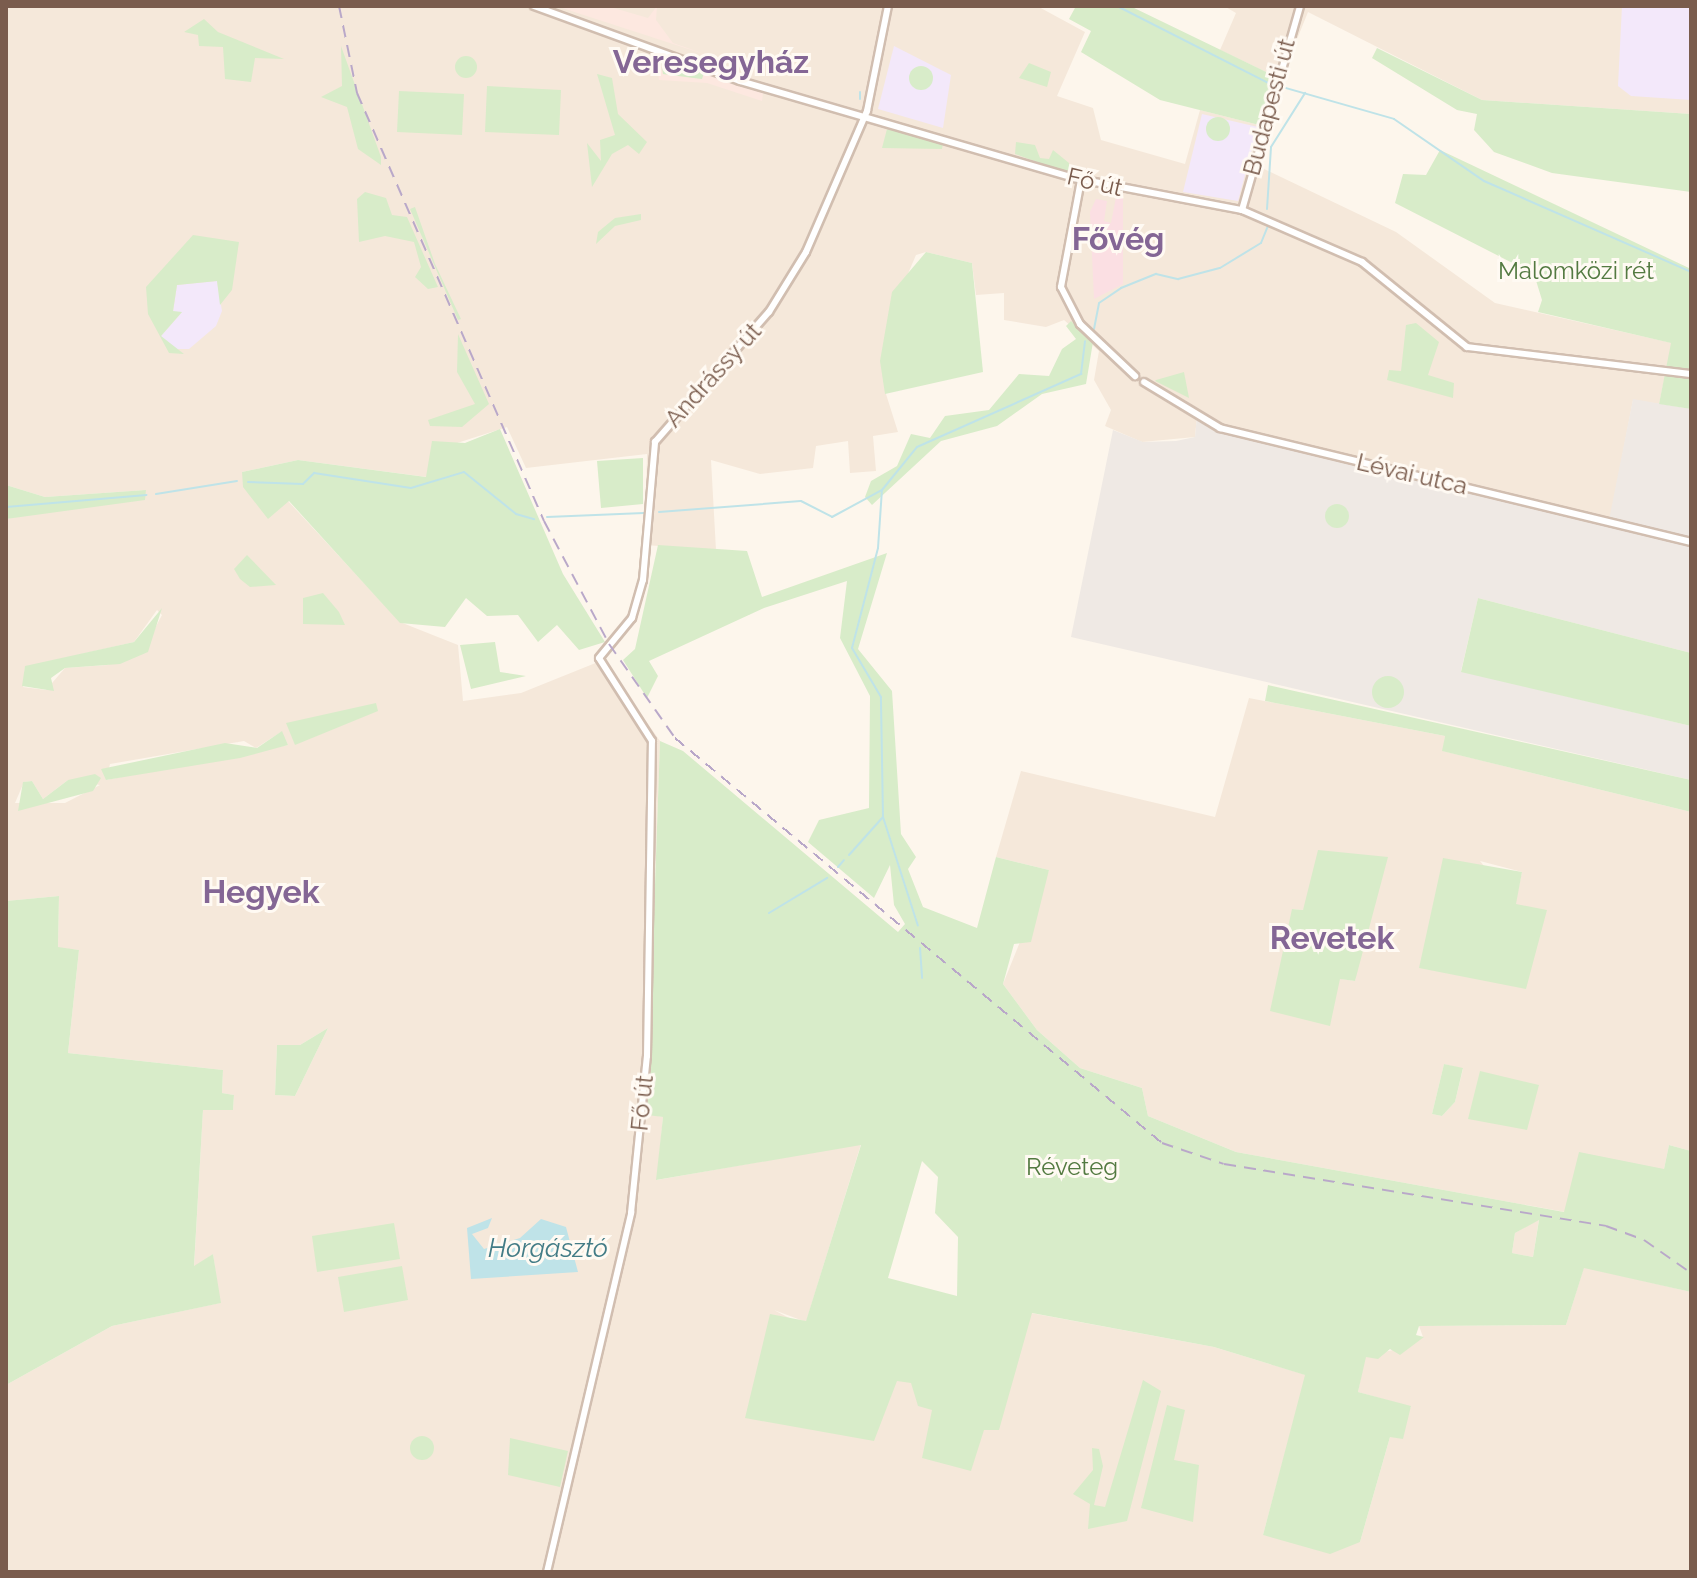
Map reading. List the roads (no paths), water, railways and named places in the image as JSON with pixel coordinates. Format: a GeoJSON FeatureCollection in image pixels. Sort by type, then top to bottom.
{"type":"FeatureCollection","features":[{"type":"Feature","properties":{"kind":"main road","name":"Fő út"},"geometry":{"type":"LineString","coordinates":[[534,6],[865,117],[1081,180],[1242,210],[1362,262],[1467,347],[1691,374]]}},
{"type":"Feature","properties":{"kind":"main road","name":"Andrássy út"},"geometry":{"type":"LineString","coordinates":[[609,644],[632,618],[645,570],[655,442],[769,312],[825,215],[865,117],[888,6]]}},
{"type":"Feature","properties":{"kind":"main road","name":"Budapesti út"},"geometry":{"type":"LineString","coordinates":[[1242,210],[1274,85],[1300,6]]}},
{"type":"Feature","properties":{"kind":"main road"},"geometry":{"type":"LineString","coordinates":[[1081,180],[1061,287],[1080,324],[1135,376]]}},
{"type":"Feature","properties":{"kind":"main road","name":"Lévai utca"},"geometry":{"type":"LineString","coordinates":[[1144,382],[1220,428],[1691,542]]}},
{"type":"Feature","properties":{"kind":"main road","name":"Fő út"},"geometry":{"type":"LineString","coordinates":[[547,1572],[631,1213],[646,1065],[652,741],[600,666],[609,644]]}},
{"type":"Feature","properties":{"kind":"water","name":"Horgásztó"},"geometry":{"type":"Polygon","coordinates":[[[492,1218],[488,1228],[472,1234],[484,1249],[520,1238],[541,1219],[566,1227],[578,1272],[471,1279],[467,1228],[492,1218]]]}},
{"type":"Feature","properties":{"kind":"waterway"},"geometry":{"type":"LineString","coordinates":[[1117,6],[1268,83],[1394,119],[1484,181],[1691,272]]}},
{"type":"Feature","properties":{"kind":"waterway"},"geometry":{"type":"LineString","coordinates":[[860,92],[860,99]]}},
{"type":"Feature","properties":{"kind":"waterway"},"geometry":{"type":"LineString","coordinates":[[1267,209],[1271,147],[1305,93]]}},
{"type":"Feature","properties":{"kind":"waterway"},"geometry":{"type":"LineString","coordinates":[[1094,329],[1099,303],[1121,288],[1156,274],[1178,279],[1220,268],[1261,243],[1268,226]]}},
{"type":"Feature","properties":{"kind":"waterway"},"geometry":{"type":"LineString","coordinates":[[849,855],[883,817],[881,697],[852,648],[878,548],[882,490],[917,447],[1081,374],[1085,341]]}},
{"type":"Feature","properties":{"kind":"waterway"},"geometry":{"type":"LineString","coordinates":[[248,482],[303,484],[314,473],[411,488],[464,472],[516,514],[534,519]]}},
{"type":"Feature","properties":{"kind":"waterway"},"geometry":{"type":"LineString","coordinates":[[156,494],[237,481]]}},
{"type":"Feature","properties":{"kind":"waterway"},"geometry":{"type":"LineString","coordinates":[[659,512],[801,501],[832,517],[882,490]]}},
{"type":"Feature","properties":{"kind":"waterway"},"geometry":{"type":"LineString","coordinates":[[6,507],[146,495]]}},
{"type":"Feature","properties":{"kind":"waterway"},"geometry":{"type":"LineString","coordinates":[[547,517],[644,513]]}},
{"type":"Feature","properties":{"kind":"waterway"},"geometry":{"type":"LineString","coordinates":[[883,817],[918,926]]}},
{"type":"Feature","properties":{"kind":"waterway"},"geometry":{"type":"LineString","coordinates":[[838,867],[844,860]]}},
{"type":"Feature","properties":{"kind":"waterway"},"geometry":{"type":"LineString","coordinates":[[769,913],[827,878]]}},
{"type":"Feature","properties":{"kind":"waterway"},"geometry":{"type":"LineString","coordinates":[[920,948],[922,978]]}},
{"type":"Feature","properties":{"kind":"railway"},"geometry":{"type":"LineString","coordinates":[[339,6],[357,93],[544,521],[609,644],[675,738],[1162,1143],[1224,1164],[1606,1226],[1644,1240],[1691,1273]]}},
{"type":"Feature","properties":{"kind":"district","name":"Veresegyház"},"geometry":{"type":"Point","coordinates":[711,62]}},
{"type":"Feature","properties":{"kind":"district","name":"Fővég"},"geometry":{"type":"Point","coordinates":[1118,239]}},
{"type":"Feature","properties":{"kind":"district","name":"Hegyek"},"geometry":{"type":"Point","coordinates":[261,892]}},
{"type":"Feature","properties":{"kind":"district","name":"Revetek"},"geometry":{"type":"Point","coordinates":[1332,938]}},
{"type":"Feature","properties":{"kind":"park label","name":"Malomközi rét"},"geometry":{"type":"Point","coordinates":[1576,271]}},
{"type":"Feature","properties":{"kind":"park label","name":"Réveteg"},"geometry":{"type":"Point","coordinates":[1072,1167]}}]}
